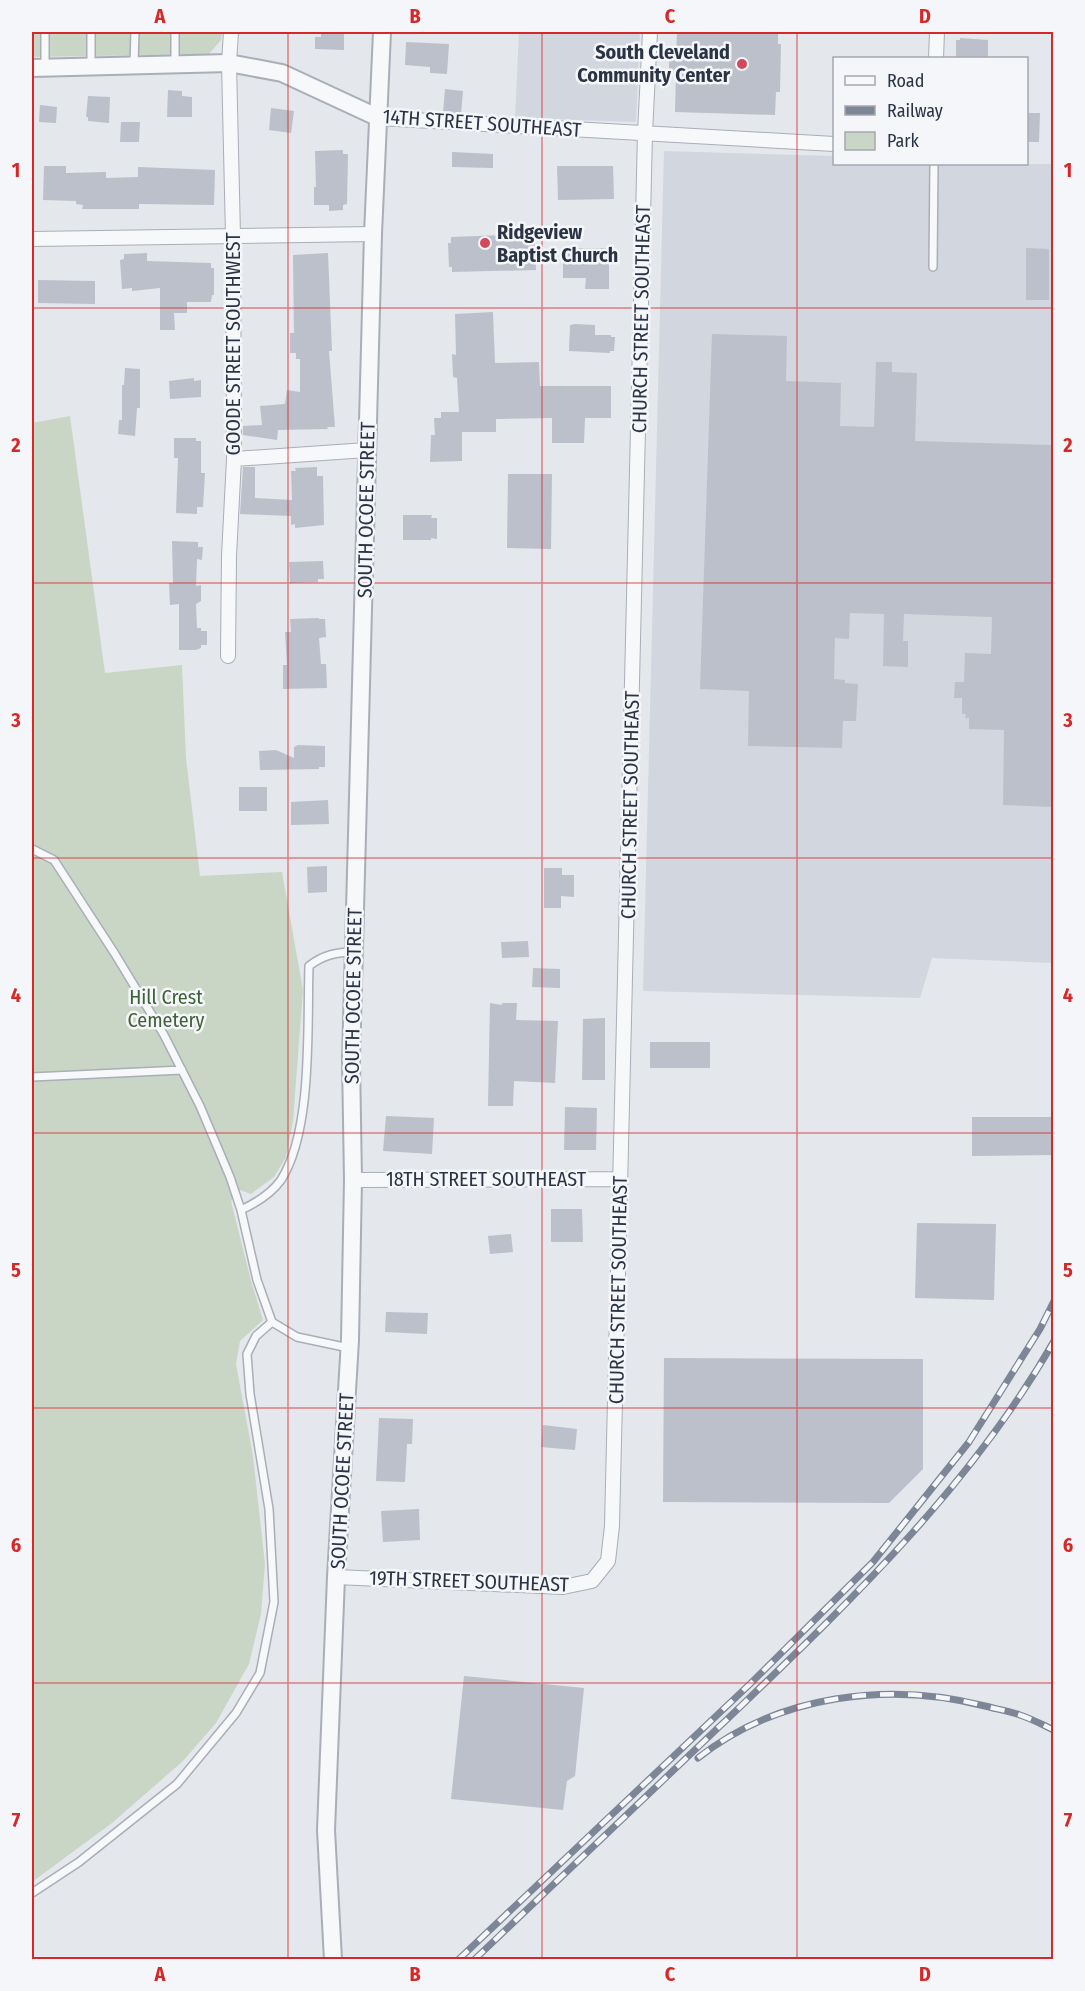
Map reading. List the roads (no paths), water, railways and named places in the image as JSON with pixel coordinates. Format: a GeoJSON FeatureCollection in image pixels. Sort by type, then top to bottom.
{"type":"FeatureCollection","features":[{"type":"Feature","properties":{"kind":"street","name":"GOODE STREET SOUTHWEST"},"geometry":{"type":"LineString","coordinates":[[228,656],[229,556],[234,459],[233,236],[229,63],[231,32]]}},
{"type":"Feature","properties":{"kind":"street","name":"SOUTH OCOEE STREET"},"geometry":{"type":"LineString","coordinates":[[332,1958],[326,1830],[336,1577],[349,1348],[353,1180],[351,1060],[373,234],[382,32]]}},
{"type":"Feature","properties":{"kind":"street","name":"CHURCH STREET SOUTHEAST"},"geometry":{"type":"LineString","coordinates":[[598,1574],[608,1561],[612,1526],[645,133],[650,32]]}},
{"type":"Feature","properties":{"kind":"street"},"geometry":{"type":"LineString","coordinates":[[936,57],[937,32]]}},
{"type":"Feature","properties":{"kind":"street","name":"14TH STREET SOUTHEAST"},"geometry":{"type":"LineString","coordinates":[[38,68],[229,63],[282,73],[379,118],[833,144]]}},
{"type":"Feature","properties":{"kind":"street"},"geometry":{"type":"LineString","coordinates":[[32,240],[373,234]]}},
{"type":"Feature","properties":{"kind":"street"},"geometry":{"type":"LineString","coordinates":[[234,459],[367,450]]}},
{"type":"Feature","properties":{"kind":"street","name":"18TH STREET SOUTHEAST"},"geometry":{"type":"LineString","coordinates":[[353,1180],[620,1179]]}},
{"type":"Feature","properties":{"kind":"street","name":"19TH STREET SOUTHEAST"},"geometry":{"type":"LineString","coordinates":[[336,1577],[563,1587],[592,1581],[598,1574]]}},
{"type":"Feature","properties":{"kind":"lane"},"geometry":{"type":"LineString","coordinates":[[38,68],[45,32]]}},
{"type":"Feature","properties":{"kind":"lane"},"geometry":{"type":"LineString","coordinates":[[91,32],[91,66]]}},
{"type":"Feature","properties":{"kind":"lane"},"geometry":{"type":"LineString","coordinates":[[134,65],[135,32]]}},
{"type":"Feature","properties":{"kind":"lane"},"geometry":{"type":"LineString","coordinates":[[175,32],[175,63]]}},
{"type":"Feature","properties":{"kind":"lane"},"geometry":{"type":"LineString","coordinates":[[933,267],[934,165]]}},
{"type":"Feature","properties":{"kind":"lane"},"geometry":{"type":"LineString","coordinates":[[32,849],[54,860],[115,954],[164,1035],[182,1070],[230,1177],[241,1210],[257,1280],[272,1322],[297,1336],[349,1348]]}},
{"type":"Feature","properties":{"kind":"lane"},"geometry":{"type":"LineString","coordinates":[[241,1210],[261,1200],[280,1182],[293,1157],[305,1080],[309,966],[320,957],[341,952],[354,952]]}},
{"type":"Feature","properties":{"kind":"lane"},"geometry":{"type":"LineString","coordinates":[[32,1077],[182,1070]]}},
{"type":"Feature","properties":{"kind":"lane"},"geometry":{"type":"LineString","coordinates":[[32,1893],[79,1862],[177,1784],[236,1713],[260,1673],[274,1602],[269,1509],[250,1394],[247,1354],[256,1336],[272,1322]]}},
{"type":"Feature","properties":{"kind":"railway"},"geometry":{"type":"LineString","coordinates":[[458,1960],[750,1684],[873,1562],[969,1442],[1040,1329],[1054,1301]]}},
{"type":"Feature","properties":{"kind":"railway"},"geometry":{"type":"LineString","coordinates":[[474,1960],[784,1664],[911,1535],[988,1442],[1054,1341]]}},
{"type":"Feature","properties":{"kind":"railway"},"geometry":{"type":"LineString","coordinates":[[698,1758],[729,1737],[763,1720],[798,1707],[835,1699],[873,1695],[948,1698],[1016,1714],[1054,1730]]}},
{"type":"Feature","properties":{"kind":"place","name":"South Cleveland Community Center"},"geometry":{"type":"Point","coordinates":[742,64]}},
{"type":"Feature","properties":{"kind":"place","name":"Ridgeview Baptist Church"},"geometry":{"type":"Point","coordinates":[485,243]}},
{"type":"Feature","properties":{"kind":"park label","name":"Hill Crest Cemetery"},"geometry":{"type":"Point","coordinates":[166,1008]}}]}
